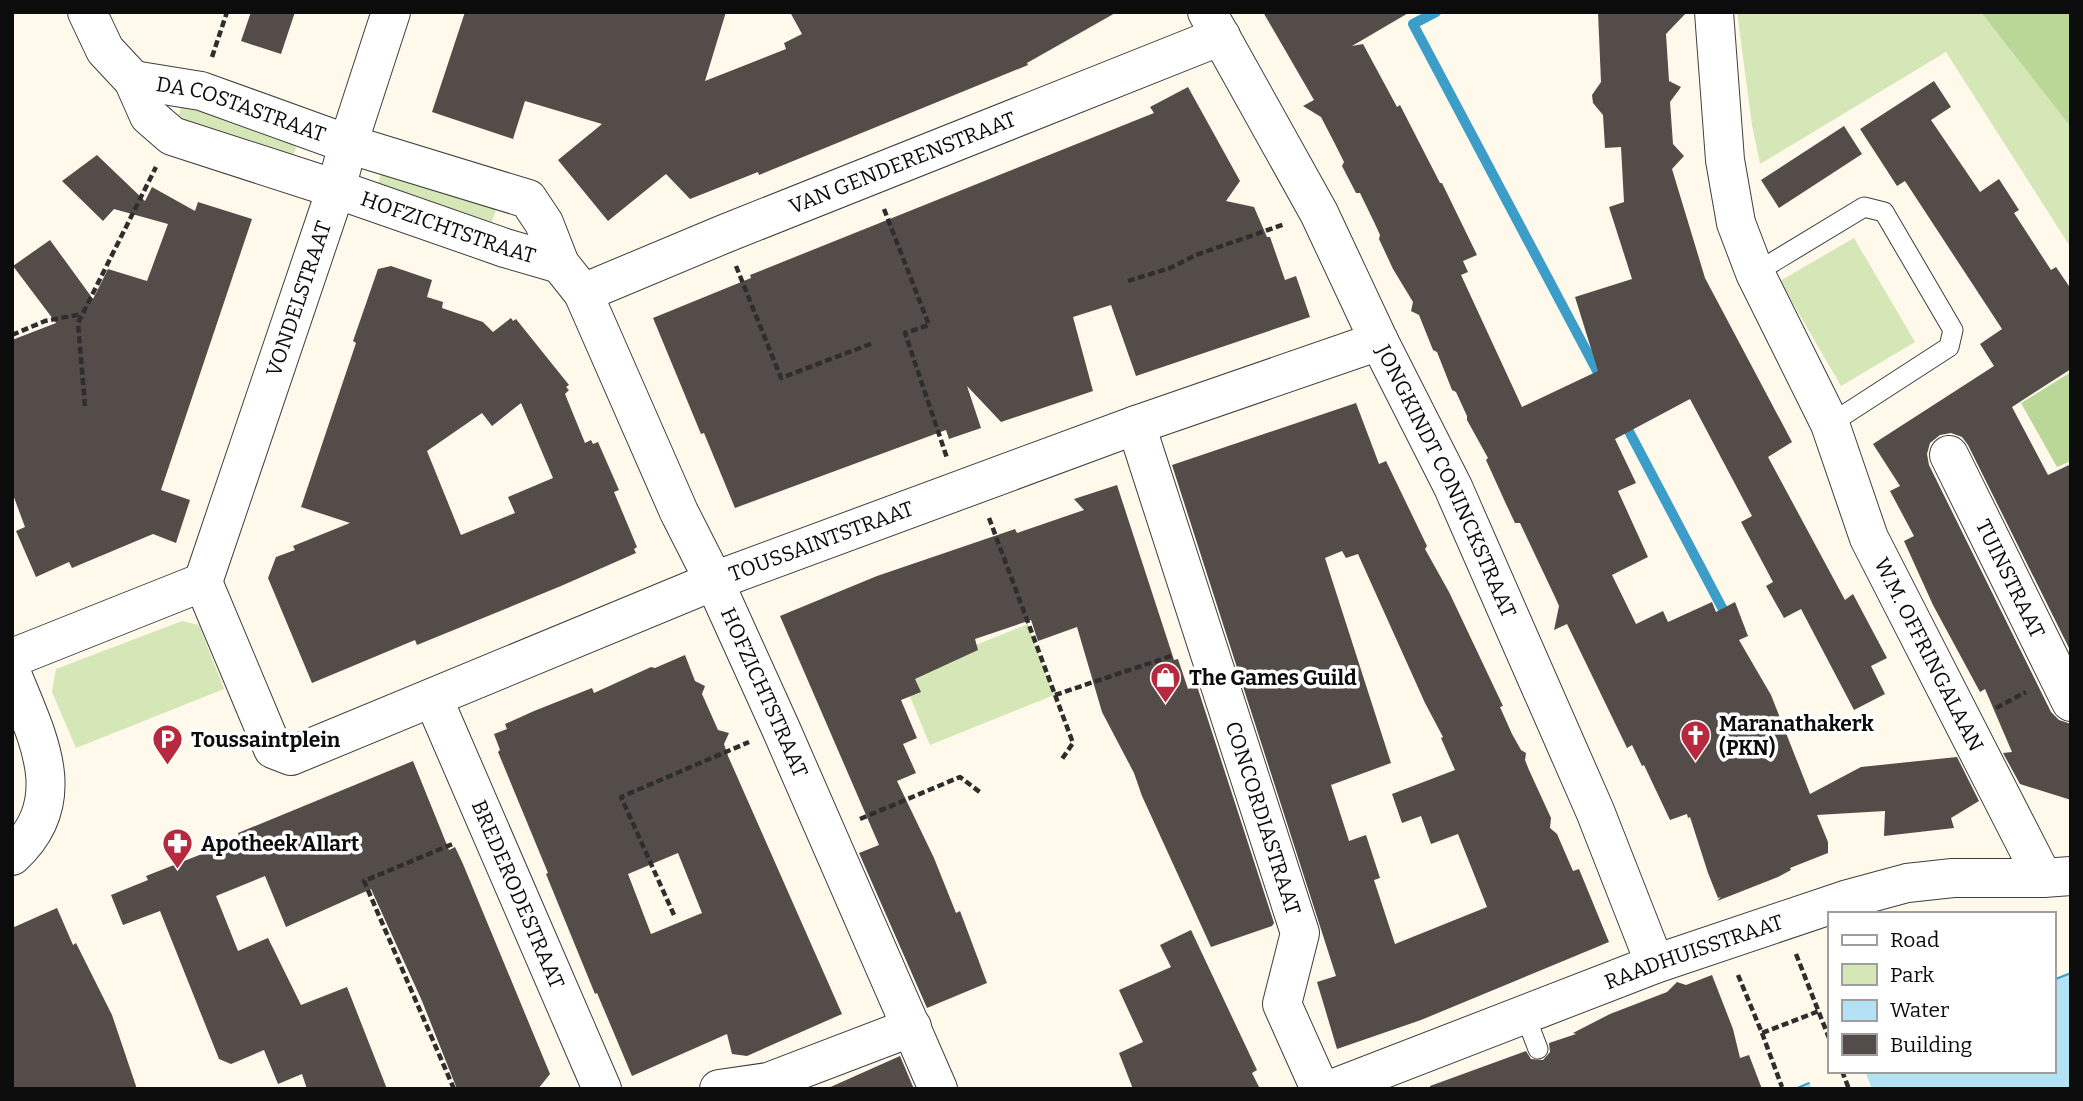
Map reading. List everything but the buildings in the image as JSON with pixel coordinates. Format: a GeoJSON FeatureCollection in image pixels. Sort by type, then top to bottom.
{"type":"FeatureCollection","features":[{"type":"Feature","properties":{"kind":"street","name":"DA COSTASTRAAT"},"geometry":{"type":"LineString","coordinates":[[87,12],[105,50],[133,80],[149,116],[172,136],[337,189]]}},
{"type":"Feature","properties":{"kind":"street","name":"VONDELSTRAAT"},"geometry":{"type":"LineString","coordinates":[[203,582],[337,189],[348,144],[391,12]]}},
{"type":"Feature","properties":{"kind":"street","name":"W.M. OFFRINGALAAN"},"geometry":{"type":"LineString","coordinates":[[1714,12],[1725,160],[1736,223],[1755,273],[1830,424],[1869,538],[1965,724],[2057,877]]}},
{"type":"Feature","properties":{"kind":"street","name":"VAN GENDERENSTRAAT"},"geometry":{"type":"LineString","coordinates":[[572,279],[724,234],[872,175],[1214,24]]}},
{"type":"Feature","properties":{"kind":"street","name":"JONGKINDT CONINCKSTRAAT"},"geometry":{"type":"LineString","coordinates":[[1214,24],[1319,213],[1453,487],[1595,811],[1655,964]]}},
{"type":"Feature","properties":{"kind":"street","name":"DA COSTASTRAAT"},"geometry":{"type":"LineString","coordinates":[[133,80],[201,91],[348,144]]}},
{"type":"Feature","properties":{"kind":"street","name":"HOFZICHTSTRAAT"},"geometry":{"type":"LineString","coordinates":[[348,144],[528,199],[544,223],[782,729],[938,1089]]}},
{"type":"Feature","properties":{"kind":"street","name":"HOFZICHTSTRAAT"},"geometry":{"type":"LineString","coordinates":[[337,189],[505,248],[572,279]]}},
{"type":"Feature","properties":{"kind":"street","name":"TOUSSAINTSTRAAT"},"geometry":{"type":"LineString","coordinates":[[203,582],[273,749],[291,756],[714,580],[1136,425],[1380,341]]}},
{"type":"Feature","properties":{"kind":"street","name":"CONCORDIASTRAAT"},"geometry":{"type":"LineString","coordinates":[[1136,425],[1209,644],[1300,933],[1282,1004],[1320,1089]]}},
{"type":"Feature","properties":{"kind":"street","name":"TUINSTRAAT"},"geometry":{"type":"LineString","coordinates":[[1950,455],[2064,689]]}},
{"type":"Feature","properties":{"kind":"street"},"geometry":{"type":"LineString","coordinates":[[12,658],[203,582]]}},
{"type":"Feature","properties":{"kind":"street"},"geometry":{"type":"LineString","coordinates":[[12,674],[42,751],[47,778],[44,805],[36,826],[12,856]]}},
{"type":"Feature","properties":{"kind":"street","name":"BREDERODESTRAAT"},"geometry":{"type":"LineString","coordinates":[[433,698],[602,1089]]}},
{"type":"Feature","properties":{"kind":"street","name":"RAADHUISSTRAAT"},"geometry":{"type":"LineString","coordinates":[[1332,1089],[1532,1032],[1655,964],[1848,900],[1907,883],[1953,878],[2057,877]]}},
{"type":"Feature","properties":{"kind":"street"},"geometry":{"type":"LineString","coordinates":[[719,1089],[768,1082],[912,1027]]}},
{"type":"Feature","properties":{"kind":"lane"},"geometry":{"type":"LineString","coordinates":[[1755,273],[1864,206],[1884,212],[1953,330],[1950,347],[1830,424]]}},
{"type":"Feature","properties":{"kind":"path"},"geometry":{"type":"LineString","coordinates":[[201,91],[227,12]]}},
{"type":"Feature","properties":{"kind":"path"},"geometry":{"type":"LineString","coordinates":[[85,406],[78,323],[172,136]]}},
{"type":"Feature","properties":{"kind":"path"},"geometry":{"type":"LineString","coordinates":[[872,175],[929,326],[905,333],[1073,743],[1062,759]]}},
{"type":"Feature","properties":{"kind":"path"},"geometry":{"type":"LineString","coordinates":[[1128,281],[1319,213]]}},
{"type":"Feature","properties":{"kind":"path"},"geometry":{"type":"LineString","coordinates":[[724,234],[781,379],[873,343]]}},
{"type":"Feature","properties":{"kind":"path"},"geometry":{"type":"LineString","coordinates":[[12,335],[45,321],[82,314]]}},
{"type":"Feature","properties":{"kind":"path"},"geometry":{"type":"LineString","coordinates":[[1055,695],[1209,644]]}},
{"type":"Feature","properties":{"kind":"path"},"geometry":{"type":"LineString","coordinates":[[1965,724],[2064,689]]}},
{"type":"Feature","properties":{"kind":"path"},"geometry":{"type":"LineString","coordinates":[[674,915],[621,797],[782,729]]}},
{"type":"Feature","properties":{"kind":"path"},"geometry":{"type":"LineString","coordinates":[[827,832],[960,777],[981,793]]}},
{"type":"Feature","properties":{"kind":"path"},"geometry":{"type":"LineString","coordinates":[[454,1089],[364,881],[489,828]]}},
{"type":"Feature","properties":{"kind":"path"},"geometry":{"type":"LineString","coordinates":[[1784,923],[1828,1035]]}},
{"type":"Feature","properties":{"kind":"path"},"geometry":{"type":"LineString","coordinates":[[1737,972],[1782,1087]]}},
{"type":"Feature","properties":{"kind":"path"},"geometry":{"type":"LineString","coordinates":[[1762,1033],[1819,1011]]}},
{"type":"Feature","properties":{"kind":"green space"},"geometry":{"type":"Polygon","coordinates":[[[1737,12],[2071,12],[2071,248],[1946,52],[1760,164],[1737,12]]]}},
{"type":"Feature","properties":{"kind":"green space"},"geometry":{"type":"Polygon","coordinates":[[[1981,12],[2071,12],[2071,127],[1981,12]]]}},
{"type":"Feature","properties":{"kind":"green space"},"geometry":{"type":"Polygon","coordinates":[[[183,101],[298,140],[290,166],[175,126],[183,101]]]}},
{"type":"Feature","properties":{"kind":"green space"},"geometry":{"type":"Polygon","coordinates":[[[383,168],[497,207],[488,233],[374,195],[383,168]]]}},
{"type":"Feature","properties":{"kind":"green space"},"geometry":{"type":"Polygon","coordinates":[[[1854,238],[1915,342],[1841,386],[1780,281],[1854,238]]]}},
{"type":"Feature","properties":{"kind":"green space"},"geometry":{"type":"Polygon","coordinates":[[[2071,372],[2071,461],[2057,467],[2021,403],[2071,372]]]}},
{"type":"Feature","properties":{"kind":"green space"},"geometry":{"type":"Polygon","coordinates":[[[182,621],[199,625],[224,689],[76,748],[52,692],[56,669],[182,621]]]}},
{"type":"Feature","properties":{"kind":"green space"},"geometry":{"type":"Polygon","coordinates":[[[1028,624],[1054,695],[930,745],[901,675],[1028,624]]]}},
{"type":"Feature","properties":{"kind":"water"},"geometry":{"type":"Polygon","coordinates":[[[2071,973],[2071,1089],[1795,1089],[1832,1073],[2055,1073],[2055,979],[2071,973]]]}},
{"type":"Feature","properties":{"kind":"pier"},"geometry":{"type":"Polygon","coordinates":[[[1828,1071],[1866,1073],[1872,1089],[1812,1089],[1808,1079],[1828,1071]]]}},
{"type":"Feature","properties":{"kind":"waterway"},"geometry":{"type":"LineString","coordinates":[[1436,12],[1413,24],[1604,384]]}},
{"type":"Feature","properties":{"kind":"waterway"},"geometry":{"type":"LineString","coordinates":[[1623,420],[1728,619]]}},
{"type":"Feature","properties":{"kind":"place","name":"The Games Guild"},"geometry":{"type":"Point","coordinates":[1166,705]}},
{"type":"Feature","properties":{"kind":"place","name":"Maranathakerk (PKN)"},"geometry":{"type":"Point","coordinates":[1696,763]}},
{"type":"Feature","properties":{"kind":"place","name":"Toussaintplein"},"geometry":{"type":"Point","coordinates":[168,767]}},
{"type":"Feature","properties":{"kind":"place","name":"Apotheek Allart"},"geometry":{"type":"Point","coordinates":[178,871]}}]}
